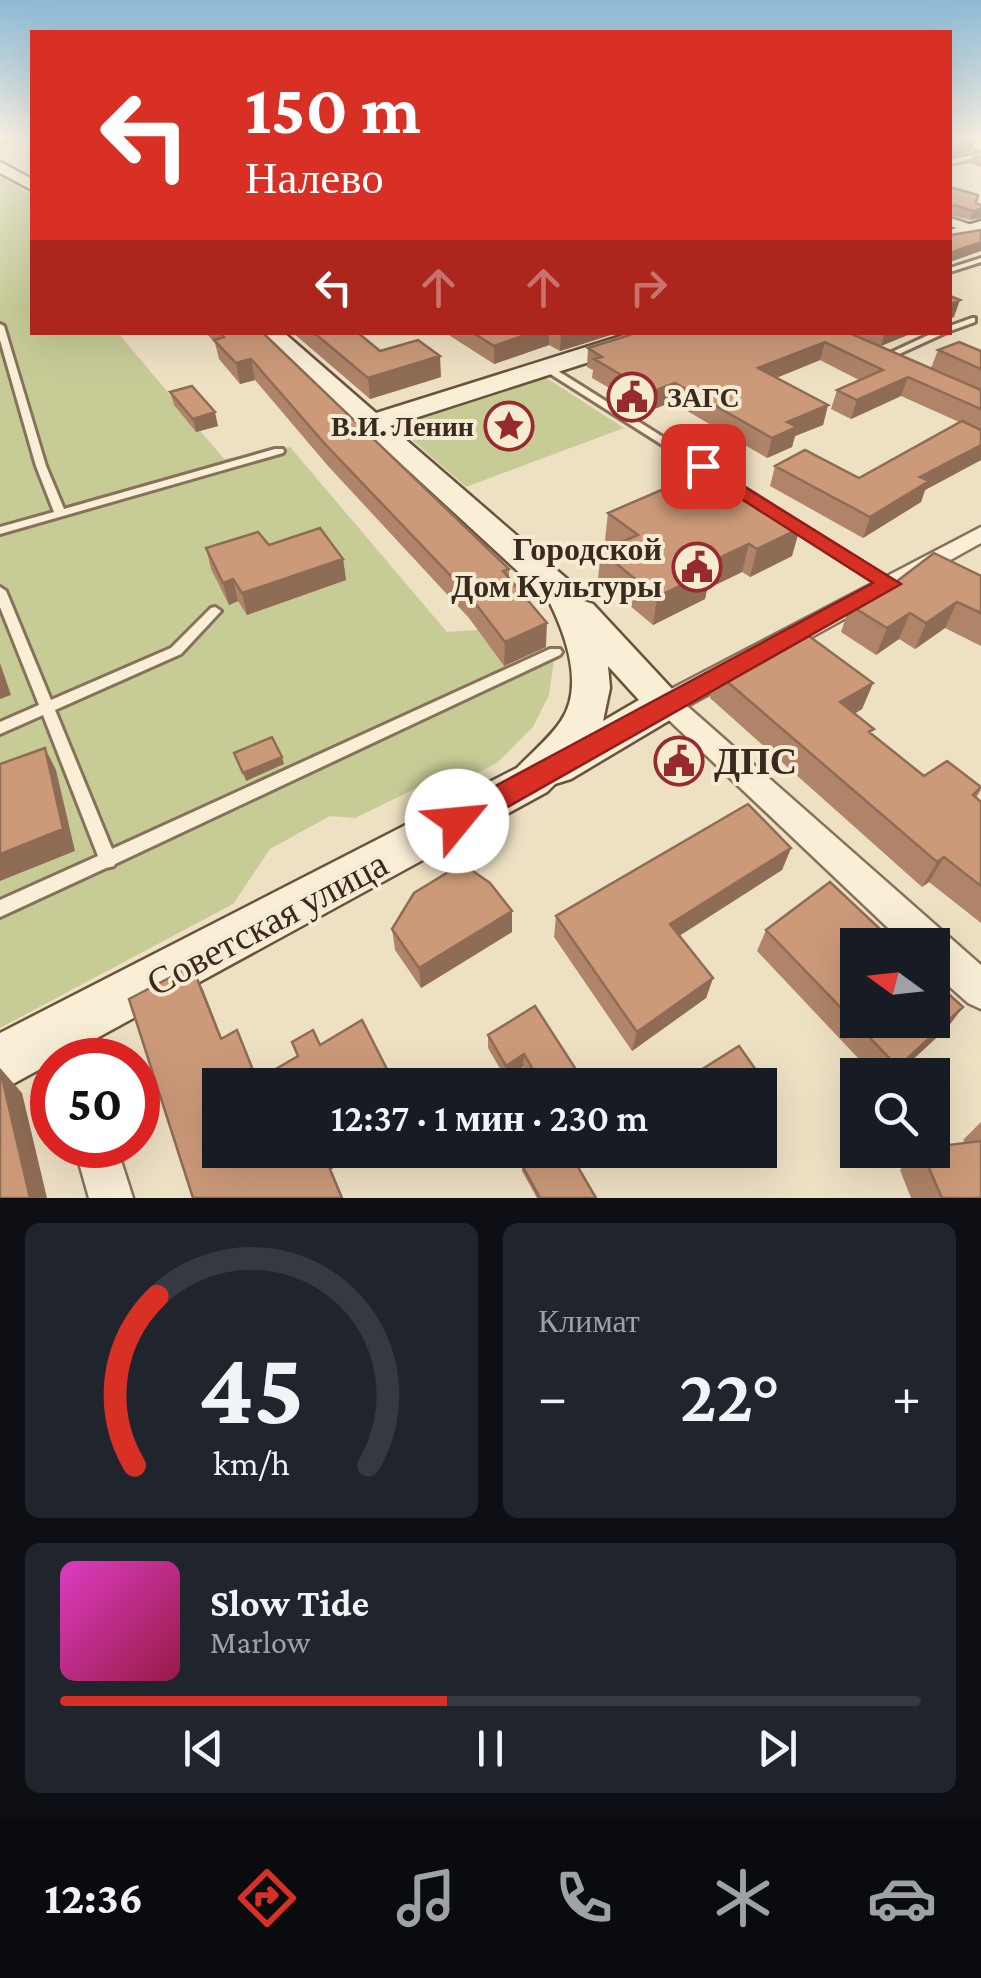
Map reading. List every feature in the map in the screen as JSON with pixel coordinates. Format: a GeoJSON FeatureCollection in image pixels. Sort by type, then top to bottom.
{"type":"FeatureCollection","features":[{"type":"Feature","properties":{"kind":"main road"},"geometry":{"type":"LineString","coordinates":[[952,236],[978,229]]}},
{"type":"Feature","properties":{"kind":"main road"},"geometry":{"type":"LineString","coordinates":[[272,335],[562,593],[666,704]]}},
{"type":"Feature","properties":{"kind":"main road"},"geometry":{"type":"LineString","coordinates":[[371,423],[650,335]]}},
{"type":"Feature","properties":{"kind":"main road","name":"Советская улица"},"geometry":{"type":"LineString","coordinates":[[532,780],[584,720],[590,674],[583,630],[562,593]]}},
{"type":"Feature","properties":{"kind":"main road","name":"Советская улица"},"geometry":{"type":"LineString","coordinates":[[80,1038],[666,704]]}},
{"type":"Feature","properties":{"kind":"main road","name":"Советская улица"},"geometry":{"type":"LineString","coordinates":[[0,1063],[30,1056]]}},
{"type":"Feature","properties":{"kind":"street"},"geometry":{"type":"LineString","coordinates":[[952,222],[978,229]]}},
{"type":"Feature","properties":{"kind":"street","name":"Советская улица"},"geometry":{"type":"LineString","coordinates":[[666,704],[981,534]]}},
{"type":"Feature","properties":{"kind":"street"},"geometry":{"type":"LineString","coordinates":[[666,704],[913,928]]}},
{"type":"Feature","properties":{"kind":"street"},"geometry":{"type":"LineString","coordinates":[[950,962],[981,990]]}},
{"type":"Feature","properties":{"kind":"street"},"geometry":{"type":"LineString","coordinates":[[101,1168],[111,1198]]}},
{"type":"Feature","properties":{"kind":"lane"},"geometry":{"type":"LineString","coordinates":[[952,269],[981,260]]}},
{"type":"Feature","properties":{"kind":"lane"},"geometry":{"type":"LineString","coordinates":[[952,329],[972,320]]}},
{"type":"Feature","properties":{"kind":"lane"},"geometry":{"type":"LineString","coordinates":[[0,326],[40,466],[60,514]]}},
{"type":"Feature","properties":{"kind":"lane"},"geometry":{"type":"LineString","coordinates":[[884,358],[936,335]]}},
{"type":"Feature","properties":{"kind":"lane"},"geometry":{"type":"LineString","coordinates":[[548,368],[890,584]]}},
{"type":"Feature","properties":{"kind":"lane"},"geometry":{"type":"LineString","coordinates":[[0,531],[279,451]]}},
{"type":"Feature","properties":{"kind":"lane"},"geometry":{"type":"LineString","coordinates":[[0,591],[108,861]]}},
{"type":"Feature","properties":{"kind":"lane"},"geometry":{"type":"LineString","coordinates":[[0,728],[176,651],[215,612]]}},
{"type":"Feature","properties":{"kind":"lane"},"geometry":{"type":"LineString","coordinates":[[0,910],[556,652]]}},
{"type":"Feature","properties":{"kind":"green space"},"geometry":{"type":"Polygon","coordinates":[[[0,195],[30,195],[30,335],[120,335],[224,459],[290,447],[447,632],[478,630],[505,666],[547,648],[554,647],[555,652],[549,695],[533,727],[498,762],[445,790],[421,786],[355,818],[330,816],[270,849],[233,904],[0,1028],[0,195]]]}},
{"type":"Feature","properties":{"kind":"green space"},"geometry":{"type":"Polygon","coordinates":[[[545,377],[624,428],[466,487],[395,425],[545,377]]]}},
{"type":"Feature","properties":{"kind":"building"},"geometry":{"type":"Polygon","coordinates":[[[952,195],[978,195],[976,203],[981,209],[973,211],[954,205],[952,195]]]}},
{"type":"Feature","properties":{"kind":"building"},"geometry":{"type":"Polygon","coordinates":[[[981,230],[981,242],[952,252],[952,235],[981,230]]]}},
{"type":"Feature","properties":{"kind":"building"},"geometry":{"type":"Polygon","coordinates":[[[265,335],[509,569],[503,571],[547,623],[505,642],[469,595],[325,444],[251,359],[236,363],[214,340],[265,335]]]}},
{"type":"Feature","properties":{"kind":"building"},"geometry":{"type":"Polygon","coordinates":[[[317,335],[361,335],[380,351],[418,340],[440,356],[368,378],[317,335]]]}},
{"type":"Feature","properties":{"kind":"building"},"geometry":{"type":"Polygon","coordinates":[[[477,335],[525,335],[494,346],[477,335]]]}},
{"type":"Feature","properties":{"kind":"building"},"geometry":{"type":"Polygon","coordinates":[[[629,335],[854,335],[981,390],[981,409],[908,377],[857,400],[837,390],[883,370],[825,342],[758,368],[828,405],[787,422],[797,427],[772,438],[675,383],[651,392],[594,359],[602,357],[588,348],[629,335]]]}},
{"type":"Feature","properties":{"kind":"building"},"geometry":{"type":"Polygon","coordinates":[[[959,342],[981,351],[981,369],[938,350],[959,342]]]}},
{"type":"Feature","properties":{"kind":"building"},"geometry":{"type":"Polygon","coordinates":[[[192,386],[215,412],[193,419],[170,392],[192,386]]]}},
{"type":"Feature","properties":{"kind":"building"},"geometry":{"type":"Polygon","coordinates":[[[962,421],[981,430],[981,445],[920,477],[929,481],[870,517],[775,466],[805,450],[859,478],[962,421]]]}},
{"type":"Feature","properties":{"kind":"building"},"geometry":{"type":"Polygon","coordinates":[[[680,482],[712,504],[742,491],[800,528],[757,549],[749,544],[704,565],[711,570],[657,597],[601,551],[638,535],[608,513],[680,482]]]}},
{"type":"Feature","properties":{"kind":"building"},"geometry":{"type":"Polygon","coordinates":[[[320,528],[343,559],[242,593],[233,579],[223,583],[206,548],[258,532],[269,545],[320,528]]]}},
{"type":"Feature","properties":{"kind":"building"},"geometry":{"type":"Polygon","coordinates":[[[934,553],[981,576],[981,613],[957,602],[926,623],[910,613],[887,628],[850,605],[883,585],[888,588],[934,553]]]}},
{"type":"Feature","properties":{"kind":"building"},"geometry":{"type":"Polygon","coordinates":[[[798,628],[873,683],[840,702],[874,729],[869,732],[924,776],[947,761],[981,787],[973,795],[981,802],[981,886],[944,857],[937,862],[716,672],[798,628]]]}},
{"type":"Feature","properties":{"kind":"building"},"geometry":{"type":"Polygon","coordinates":[[[272,737],[282,757],[243,773],[234,753],[272,737]]]}},
{"type":"Feature","properties":{"kind":"building"},"geometry":{"type":"Polygon","coordinates":[[[45,748],[63,829],[0,854],[0,764],[45,748]]]}},
{"type":"Feature","properties":{"kind":"building"},"geometry":{"type":"Polygon","coordinates":[[[748,804],[791,848],[670,924],[713,978],[637,1032],[556,916],[748,804]]]}},
{"type":"Feature","properties":{"kind":"building"},"geometry":{"type":"Polygon","coordinates":[[[470,869],[490,883],[512,911],[419,968],[392,929],[414,893],[450,871],[470,869]]]}},
{"type":"Feature","properties":{"kind":"building"},"geometry":{"type":"Polygon","coordinates":[[[830,882],[879,928],[840,928],[840,1007],[766,930],[830,882]]]}},
{"type":"Feature","properties":{"kind":"building"},"geometry":{"type":"Polygon","coordinates":[[[192,966],[221,1039],[237,1030],[252,1068],[202,1068],[202,1168],[330,1168],[342,1198],[193,1198],[160,1095],[160,1038],[142,1038],[129,999],[192,966]]]}},
{"type":"Feature","properties":{"kind":"building"},"geometry":{"type":"Polygon","coordinates":[[[950,995],[963,1007],[950,1019],[950,995]]]}},
{"type":"Feature","properties":{"kind":"building"},"geometry":{"type":"Polygon","coordinates":[[[535,1006],[575,1068],[532,1068],[524,1054],[506,1066],[488,1035],[535,1006]]]}},
{"type":"Feature","properties":{"kind":"building"},"geometry":{"type":"Polygon","coordinates":[[[362,1020],[386,1068],[278,1068],[298,1056],[292,1042],[313,1030],[320,1045],[362,1020]]]}},
{"type":"Feature","properties":{"kind":"building"},"geometry":{"type":"Polygon","coordinates":[[[870,1038],[929,1038],[908,1058],[889,1058],[870,1038]]]}},
{"type":"Feature","properties":{"kind":"building"},"geometry":{"type":"Polygon","coordinates":[[[739,1046],[755,1068],[704,1068],[739,1046]]]}},
{"type":"Feature","properties":{"kind":"building"},"geometry":{"type":"Polygon","coordinates":[[[0,1069],[30,1198],[0,1198],[0,1069]]]}},
{"type":"Feature","properties":{"kind":"building"},"geometry":{"type":"Polygon","coordinates":[[[981,1141],[981,1198],[942,1198],[929,1168],[950,1168],[950,1145],[981,1141]]]}},
{"type":"Feature","properties":{"kind":"building"},"geometry":{"type":"Polygon","coordinates":[[[524,1168],[578,1168],[596,1198],[540,1198],[524,1168]]]}},
{"type":"Feature","properties":{"kind":"place","name":"ЗАГС"},"geometry":{"type":"Point","coordinates":[632,397]}},
{"type":"Feature","properties":{"kind":"place","name":"В.И. Ленин"},"geometry":{"type":"Point","coordinates":[509,426]}},
{"type":"Feature","properties":{"kind":"place","name":"Городской Дом Культуры"},"geometry":{"type":"Point","coordinates":[697,567]}},
{"type":"Feature","properties":{"kind":"place","name":"ДПС"},"geometry":{"type":"Point","coordinates":[679,761]}},
{"type":"Feature","properties":{"kind":"route"},"geometry":{"type":"LineString","coordinates":[[457,821],[890,584],[703,466]]}}]}
